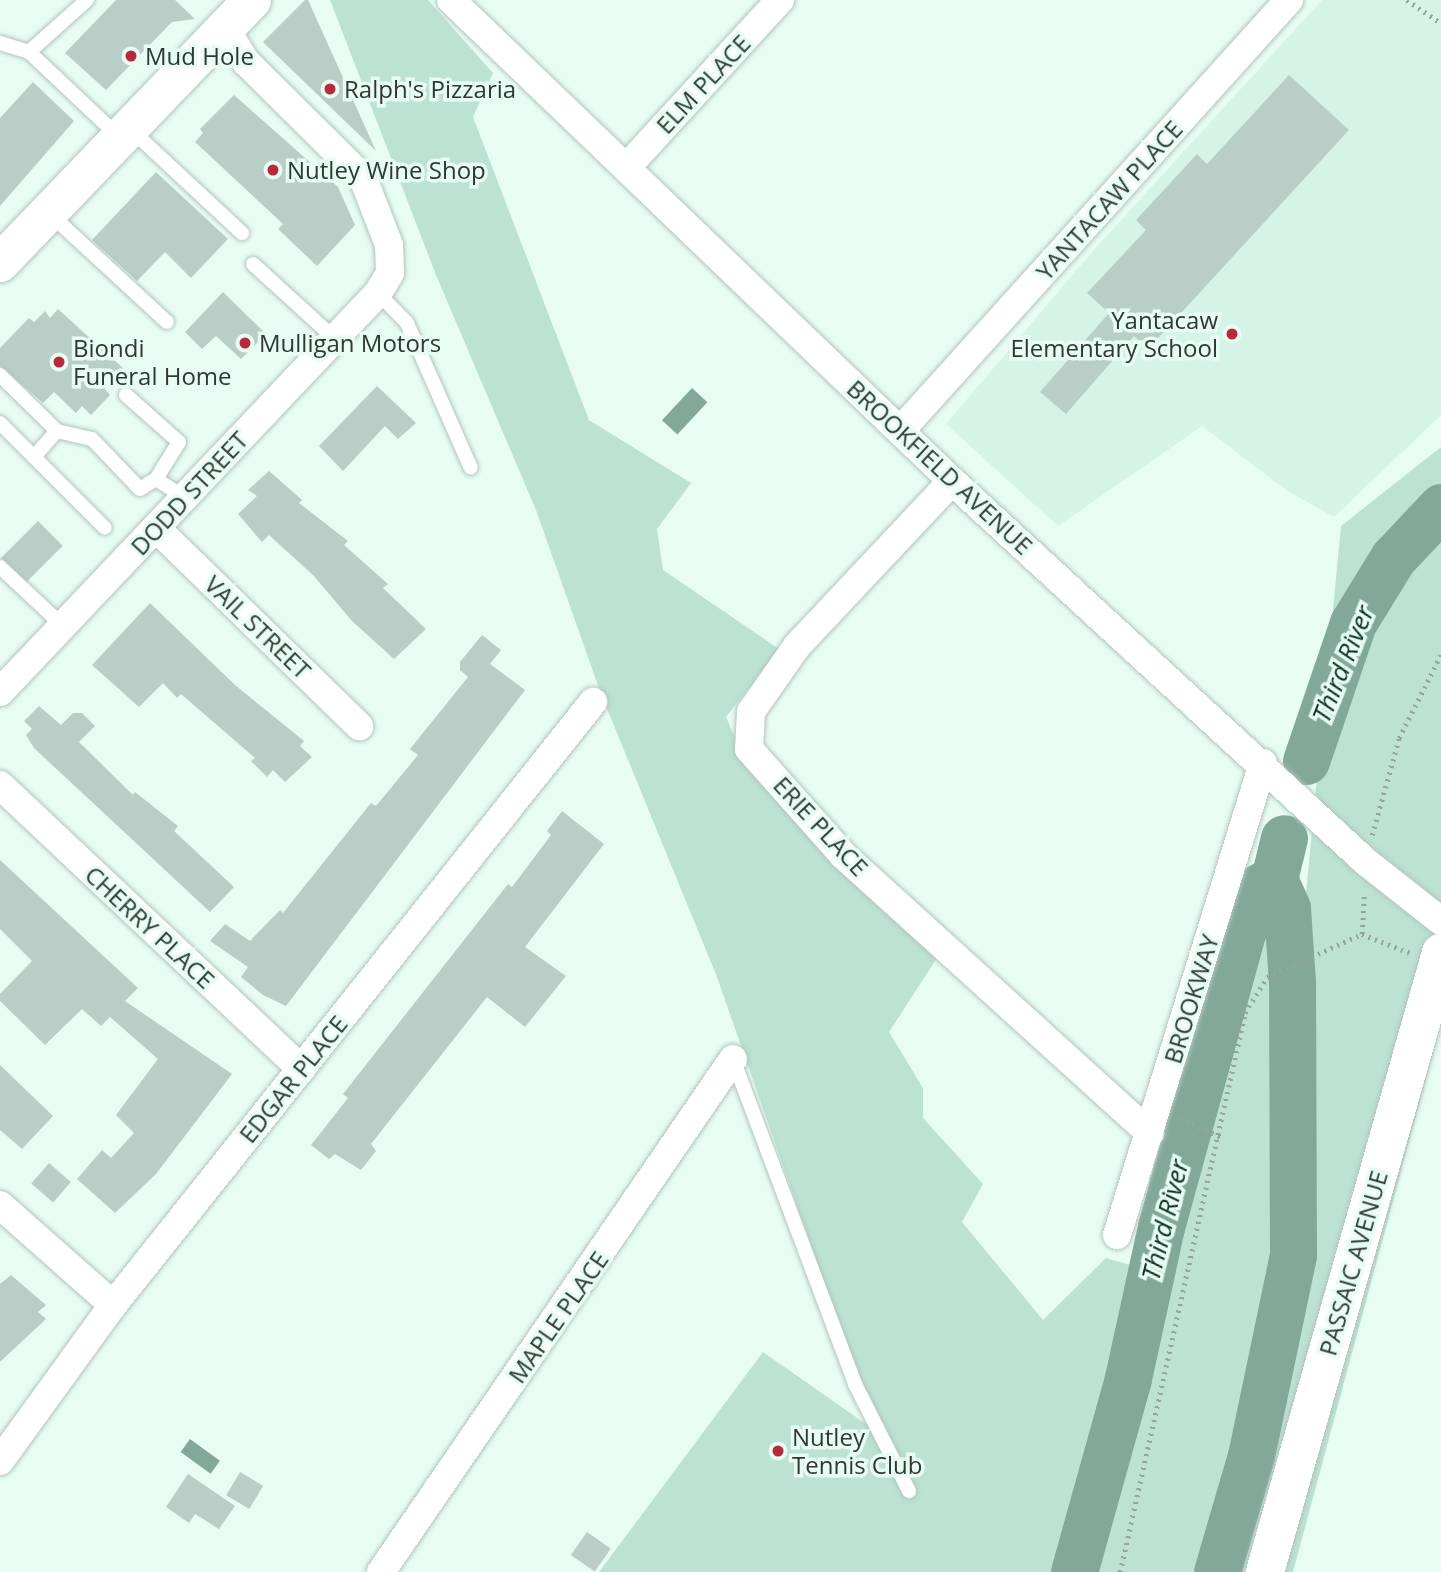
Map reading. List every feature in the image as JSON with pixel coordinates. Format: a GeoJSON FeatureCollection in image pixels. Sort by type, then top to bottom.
{"type":"FeatureCollection","features":[{"type":"Feature","properties":{"kind":"street"},"geometry":{"type":"LineString","coordinates":[[0,263],[125,133],[219,14],[252,0]]}},
{"type":"Feature","properties":{"kind":"street","name":"ELM PLACE"},"geometry":{"type":"LineString","coordinates":[[626,168],[780,0]]}},
{"type":"Feature","properties":{"kind":"street","name":"YANTACAW PLACE"},"geometry":{"type":"LineString","coordinates":[[900,431],[1289,0]]}},
{"type":"Feature","properties":{"kind":"street","name":"BROOKFIELD AVENUE"},"geometry":{"type":"LineString","coordinates":[[460,3],[626,168],[952,481],[1263,763],[1366,862],[1441,920]]}},
{"type":"Feature","properties":{"kind":"street"},"geometry":{"type":"LineString","coordinates":[[219,14],[246,62],[363,178],[389,245],[390,273],[379,293]]}},
{"type":"Feature","properties":{"kind":"street","name":"DODD STREET"},"geometry":{"type":"LineString","coordinates":[[0,692],[379,293]]}},
{"type":"Feature","properties":{"kind":"street","name":"ERIE PLACE"},"geometry":{"type":"LineString","coordinates":[[952,481],[797,646],[751,712],[749,749],[843,855],[1150,1133]]}},
{"type":"Feature","properties":{"kind":"street","name":"VAIL STREET"},"geometry":{"type":"LineString","coordinates":[[156,528],[359,726]]}},
{"type":"Feature","properties":{"kind":"street","name":"EDGAR PLACE"},"geometry":{"type":"LineString","coordinates":[[0,1461],[113,1305],[593,702]]}},
{"type":"Feature","properties":{"kind":"street","name":"BROOKWAY"},"geometry":{"type":"LineString","coordinates":[[1117,1235],[1263,763]]}},
{"type":"Feature","properties":{"kind":"street","name":"CHERRY PLACE"},"geometry":{"type":"LineString","coordinates":[[0,785],[301,1069]]}},
{"type":"Feature","properties":{"kind":"street","name":"PASSAIC AVENUE"},"geometry":{"type":"LineString","coordinates":[[1265,1572],[1439,959]]}},
{"type":"Feature","properties":{"kind":"street","name":"MAPLE PLACE"},"geometry":{"type":"LineString","coordinates":[[381,1572],[733,1059]]}},
{"type":"Feature","properties":{"kind":"street"},"geometry":{"type":"LineString","coordinates":[[0,1205],[113,1305]]}},
{"type":"Feature","properties":{"kind":"lane"},"geometry":{"type":"LineString","coordinates":[[29,52],[87,0]]}},
{"type":"Feature","properties":{"kind":"lane"},"geometry":{"type":"LineString","coordinates":[[0,43],[29,52],[242,233]]}},
{"type":"Feature","properties":{"kind":"lane"},"geometry":{"type":"LineString","coordinates":[[48,213],[167,322]]}},
{"type":"Feature","properties":{"kind":"lane"},"geometry":{"type":"LineString","coordinates":[[253,264],[335,339]]}},
{"type":"Feature","properties":{"kind":"lane"},"geometry":{"type":"LineString","coordinates":[[379,293],[407,323],[471,468]]}},
{"type":"Feature","properties":{"kind":"lane"},"geometry":{"type":"LineString","coordinates":[[0,375],[57,431],[92,439],[140,489],[156,479],[179,442],[125,395]]}},
{"type":"Feature","properties":{"kind":"lane"},"geometry":{"type":"LineString","coordinates":[[0,423],[105,528]]}},
{"type":"Feature","properties":{"kind":"lane"},"geometry":{"type":"LineString","coordinates":[[34,457],[57,431]]}},
{"type":"Feature","properties":{"kind":"lane"},"geometry":{"type":"LineString","coordinates":[[156,479],[185,498]]}},
{"type":"Feature","properties":{"kind":"lane"},"geometry":{"type":"LineString","coordinates":[[0,567],[63,626]]}},
{"type":"Feature","properties":{"kind":"lane"},"geometry":{"type":"LineString","coordinates":[[733,1059],[855,1384],[909,1492]]}},
{"type":"Feature","properties":{"kind":"path"},"geometry":{"type":"LineString","coordinates":[[1407,0],[1441,23]]}},
{"type":"Feature","properties":{"kind":"path"},"geometry":{"type":"LineString","coordinates":[[1362,934],[1366,862],[1399,738],[1441,654]]}},
{"type":"Feature","properties":{"kind":"path"},"geometry":{"type":"LineString","coordinates":[[1121,1572],[1220,1136],[1245,1013],[1267,977],[1362,934],[1439,959]]}},
{"type":"Feature","properties":{"kind":"path"},"geometry":{"type":"LineString","coordinates":[[1171,1114],[1220,1136]]}},
{"type":"Feature","properties":{"kind":"shaded area"},"geometry":{"type":"Polygon","coordinates":[[[330,0],[428,0],[493,73],[473,117],[589,420],[691,483],[657,529],[663,570],[779,649],[726,717],[746,763],[937,958],[889,1032],[923,1088],[923,1118],[983,1184],[962,1222],[1043,1320],[1106,1258],[1152,1271],[1128,1378],[1074,1572],[599,1572],[763,1352],[876,1431],[717,977],[601,694],[536,510],[436,275],[330,0]]]}},
{"type":"Feature","properties":{"kind":"shaded area","name":"Yantacaw Elementary School"},"geometry":{"type":"Polygon","coordinates":[[[1322,0],[1441,0],[1441,415],[1334,517],[1286,490],[1202,426],[1058,526],[946,424],[1092,252],[1322,0]]]}},
{"type":"Feature","properties":{"kind":"shaded area"},"geometry":{"type":"Polygon","coordinates":[[[692,388],[707,402],[677,435],[662,420],[692,388]]]}},
{"type":"Feature","properties":{"kind":"shaded area"},"geometry":{"type":"Polygon","coordinates":[[[1441,447],[1441,1023],[1293,1572],[1084,1572],[1245,931],[1264,887],[1306,893],[1341,526],[1441,447]]]}},
{"type":"Feature","properties":{"kind":"shaded area"},"geometry":{"type":"Polygon","coordinates":[[[190,1439],[220,1461],[211,1474],[181,1452],[190,1439]]]}},
{"type":"Feature","properties":{"kind":"building"},"geometry":{"type":"Polygon","coordinates":[[[116,0],[175,0],[195,19],[172,22],[106,90],[65,53],[116,0]]]}},
{"type":"Feature","properties":{"kind":"building","name":"Ralph's Pizzaria"},"geometry":{"type":"Polygon","coordinates":[[[308,0],[376,151],[263,42],[308,0]]]}},
{"type":"Feature","properties":{"kind":"building"},"geometry":{"type":"Polygon","coordinates":[[[1289,75],[1349,130],[1148,349],[1134,336],[1066,414],[1040,392],[1109,313],[1087,293],[1146,230],[1136,220],[1197,154],[1207,164],[1289,75]]]}},
{"type":"Feature","properties":{"kind":"building"},"geometry":{"type":"Polygon","coordinates":[[[33,82],[74,121],[0,206],[0,118],[33,82]]]}},
{"type":"Feature","properties":{"kind":"building","name":"Nutley Wine Shop"},"geometry":{"type":"Polygon","coordinates":[[[234,95],[338,187],[355,225],[317,266],[278,229],[283,224],[195,142],[203,133],[200,129],[234,95]]]}},
{"type":"Feature","properties":{"kind":"building"},"geometry":{"type":"Polygon","coordinates":[[[156,172],[228,239],[191,278],[165,252],[137,281],[92,240],[156,172]]]}},
{"type":"Feature","properties":{"kind":"building"},"geometry":{"type":"Polygon","coordinates":[[[223,292],[266,334],[241,359],[216,336],[202,349],[185,332],[223,292]]]}},
{"type":"Feature","properties":{"kind":"building","name":"Biondi Funeral Home"},"geometry":{"type":"Polygon","coordinates":[[[58,309],[124,369],[105,389],[110,395],[91,415],[82,406],[76,413],[54,392],[43,403],[0,366],[0,348],[29,318],[34,322],[45,311],[50,318],[58,309]]]}},
{"type":"Feature","properties":{"kind":"building"},"geometry":{"type":"Polygon","coordinates":[[[377,386],[416,423],[398,439],[385,426],[343,471],[319,446],[377,386]]]}},
{"type":"Feature","properties":{"kind":"building"},"geometry":{"type":"Polygon","coordinates":[[[269,471],[302,500],[299,503],[348,541],[344,545],[388,584],[383,588],[426,629],[394,659],[352,621],[313,575],[269,535],[262,542],[238,514],[257,496],[248,490],[269,471]]]}},
{"type":"Feature","properties":{"kind":"building"},"geometry":{"type":"Polygon","coordinates":[[[38,521],[63,546],[26,583],[1,558],[38,521]]]}},
{"type":"Feature","properties":{"kind":"building"},"geometry":{"type":"Polygon","coordinates":[[[150,603],[235,685],[304,741],[300,746],[312,757],[285,782],[273,770],[267,777],[251,761],[255,758],[181,694],[177,698],[163,683],[139,707],[92,665],[150,603]]]}},
{"type":"Feature","properties":{"kind":"building"},"geometry":{"type":"Polygon","coordinates":[[[482,635],[501,650],[490,664],[525,690],[286,1006],[263,995],[241,977],[248,967],[210,941],[225,924],[250,941],[280,910],[283,913],[371,803],[376,806],[418,755],[410,749],[468,677],[460,670],[460,662],[482,635]]]}},
{"type":"Feature","properties":{"kind":"building"},"geometry":{"type":"Polygon","coordinates":[[[39,706],[61,725],[73,713],[82,713],[95,726],[79,742],[133,795],[135,792],[178,826],[174,831],[234,887],[210,912],[34,748],[26,735],[32,729],[24,721],[39,706]]]}},
{"type":"Feature","properties":{"kind":"building"},"geometry":{"type":"Polygon","coordinates":[[[562,811],[604,844],[525,947],[566,976],[525,1027],[487,997],[371,1144],[376,1151],[361,1170],[335,1154],[329,1159],[311,1145],[348,1098],[343,1094],[508,884],[512,887],[551,835],[547,831],[562,811]]]}},
{"type":"Feature","properties":{"kind":"building"},"geometry":{"type":"Polygon","coordinates":[[[0,860],[138,988],[125,1001],[232,1074],[156,1174],[115,1213],[77,1179],[102,1150],[111,1158],[134,1133],[116,1115],[158,1059],[110,1017],[101,1026],[82,1009],[45,1045],[0,1001],[0,994],[32,961],[0,929],[0,860]]]}},
{"type":"Feature","properties":{"kind":"building"},"geometry":{"type":"Polygon","coordinates":[[[0,1065],[53,1116],[22,1149],[0,1130],[0,1065]]]}},
{"type":"Feature","properties":{"kind":"building"},"geometry":{"type":"Polygon","coordinates":[[[49,1163],[71,1182],[53,1202],[31,1183],[49,1163]]]}},
{"type":"Feature","properties":{"kind":"building"},"geometry":{"type":"Polygon","coordinates":[[[11,1275],[46,1305],[38,1312],[46,1319],[0,1362],[0,1284],[11,1275]]]}},
{"type":"Feature","properties":{"kind":"building"},"geometry":{"type":"Polygon","coordinates":[[[240,1472],[263,1486],[249,1509],[226,1495],[240,1472]]]}},
{"type":"Feature","properties":{"kind":"building"},"geometry":{"type":"Polygon","coordinates":[[[188,1474],[235,1506],[219,1529],[195,1514],[189,1523],[166,1507],[188,1474]]]}},
{"type":"Feature","properties":{"kind":"building"},"geometry":{"type":"Polygon","coordinates":[[[587,1532],[611,1549],[595,1572],[571,1555],[587,1532]]]}},
{"type":"Feature","properties":{"kind":"waterway","name":"Third River"},"geometry":{"type":"LineString","coordinates":[[1306,761],[1353,623],[1393,558],[1441,507]]}},
{"type":"Feature","properties":{"kind":"waterway","name":"Third River"},"geometry":{"type":"LineString","coordinates":[[1217,1572],[1251,1456],[1293,1255],[1292,982],[1287,908],[1274,879],[1284,838]]}},
{"type":"Feature","properties":{"kind":"waterway","name":"Third River"},"geometry":{"type":"LineString","coordinates":[[1074,1572],[1128,1378],[1161,1227],[1243,930],[1257,888],[1274,879]]}},
{"type":"Feature","properties":{"kind":"place","name":"Mud Hole"},"geometry":{"type":"Point","coordinates":[131,56]}},
{"type":"Feature","properties":{"kind":"place","name":"Ralph's Pizzaria"},"geometry":{"type":"Point","coordinates":[330,89]}},
{"type":"Feature","properties":{"kind":"place","name":"Nutley Wine Shop"},"geometry":{"type":"Point","coordinates":[273,170]}},
{"type":"Feature","properties":{"kind":"place","name":"Yantacaw Elementary School"},"geometry":{"type":"Point","coordinates":[1232,334]}},
{"type":"Feature","properties":{"kind":"place","name":"Mulligan Motors"},"geometry":{"type":"Point","coordinates":[245,343]}},
{"type":"Feature","properties":{"kind":"place","name":"Biondi Funeral Home"},"geometry":{"type":"Point","coordinates":[59,362]}},
{"type":"Feature","properties":{"kind":"place","name":"Nutley Tennis Club"},"geometry":{"type":"Point","coordinates":[778,1451]}}]}
